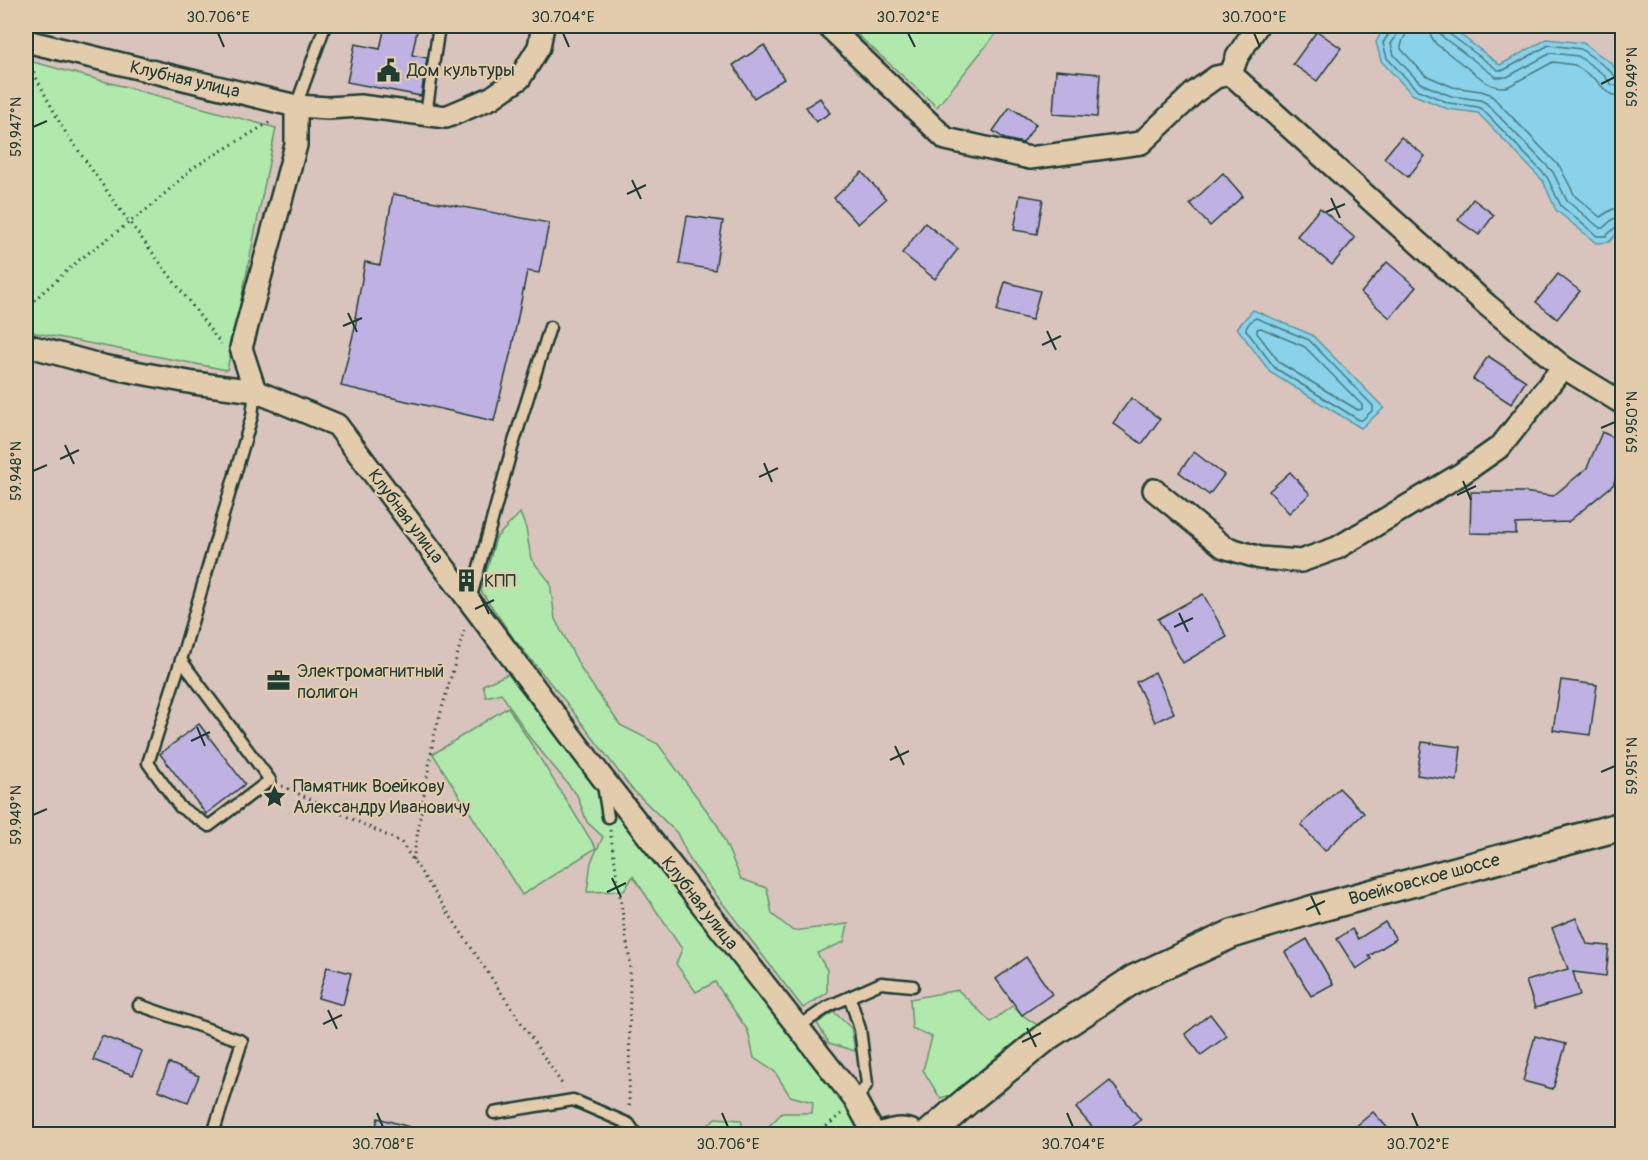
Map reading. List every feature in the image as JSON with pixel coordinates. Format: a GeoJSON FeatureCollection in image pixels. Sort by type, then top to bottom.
{"type":"FeatureCollection","features":[{"type":"Feature","properties":{"kind":"street","name":"Клубная улица"},"geometry":{"type":"LineString","coordinates":[[26,41],[297,106],[328,108],[360,106],[446,117],[491,98],[520,78],[539,47],[543,26]]}},
{"type":"Feature","properties":{"kind":"street"},"geometry":{"type":"LineString","coordinates":[[828,26],[946,139],[1030,158],[1141,143],[1195,92],[1216,77],[1231,74]]}},
{"type":"Feature","properties":{"kind":"street"},"geometry":{"type":"LineString","coordinates":[[1231,74],[1237,57],[1257,26]]}},
{"type":"Feature","properties":{"kind":"street"},"geometry":{"type":"LineString","coordinates":[[1231,74],[1487,305],[1563,367],[1623,403]]}},
{"type":"Feature","properties":{"kind":"street"},"geometry":{"type":"LineString","coordinates":[[255,391],[242,348],[296,145],[297,106]]}},
{"type":"Feature","properties":{"kind":"street","name":"Клубная улица"},"geometry":{"type":"LineString","coordinates":[[26,345],[103,366],[255,391],[337,425],[601,776],[856,1101],[874,1134]]}},
{"type":"Feature","properties":{"kind":"street"},"geometry":{"type":"LineString","coordinates":[[1154,490],[1224,547],[1260,558],[1301,561],[1337,548],[1461,474],[1502,446],[1563,367]]}},
{"type":"Feature","properties":{"kind":"street","name":"Воейковское шоссе"},"geometry":{"type":"LineString","coordinates":[[929,1134],[1049,1035],[1134,979],[1232,934],[1311,910],[1623,826]]}},
{"type":"Feature","properties":{"kind":"street"},"geometry":{"type":"LineString","coordinates":[[880,1134],[891,1130],[911,1130],[917,1134]]}},
{"type":"Feature","properties":{"kind":"lane"},"geometry":{"type":"LineString","coordinates":[[297,106],[325,26]]}},
{"type":"Feature","properties":{"kind":"lane"},"geometry":{"type":"LineString","coordinates":[[426,114],[439,26]]}},
{"type":"Feature","properties":{"kind":"lane"},"geometry":{"type":"LineString","coordinates":[[470,602],[512,448],[550,327]]}},
{"type":"Feature","properties":{"kind":"lane"},"geometry":{"type":"LineString","coordinates":[[181,660],[270,780],[209,826],[180,807],[148,763],[181,660],[252,416],[255,391]]}},
{"type":"Feature","properties":{"kind":"lane"},"geometry":{"type":"LineString","coordinates":[[601,776],[608,817]]}},
{"type":"Feature","properties":{"kind":"lane"},"geometry":{"type":"LineString","coordinates":[[798,1027],[829,1006],[881,983],[913,986]]}},
{"type":"Feature","properties":{"kind":"lane"},"geometry":{"type":"LineString","coordinates":[[850,998],[860,1029],[867,1084],[856,1101]]}},
{"type":"Feature","properties":{"kind":"lane"},"geometry":{"type":"LineString","coordinates":[[140,1005],[242,1041],[213,1134]]}},
{"type":"Feature","properties":{"kind":"lane"},"geometry":{"type":"LineString","coordinates":[[494,1113],[573,1100],[629,1124],[636,1134]]}},
{"type":"Feature","properties":{"kind":"path"},"geometry":{"type":"LineString","coordinates":[[26,59],[62,127],[226,351]]}},
{"type":"Feature","properties":{"kind":"path"},"geometry":{"type":"LineString","coordinates":[[26,309],[79,260],[150,207],[194,167],[297,106]]}},
{"type":"Feature","properties":{"kind":"path"},"geometry":{"type":"LineString","coordinates":[[413,860],[434,736],[464,635],[470,602]]}},
{"type":"Feature","properties":{"kind":"path"},"geometry":{"type":"LineString","coordinates":[[270,780],[401,842],[573,1100]]}},
{"type":"Feature","properties":{"kind":"path"},"geometry":{"type":"LineString","coordinates":[[608,817],[630,962],[629,1124]]}},
{"type":"Feature","properties":{"kind":"path"},"geometry":{"type":"LineString","coordinates":[[817,1134],[856,1101]]}},
{"type":"Feature","properties":{"kind":"path"},"geometry":{"type":"LineString","coordinates":[[730,1134],[735,1131]]}},
{"type":"Feature","properties":{"kind":"green space"},"geometry":{"type":"Polygon","coordinates":[[[848,26],[1002,26],[937,107],[848,26]]]}},
{"type":"Feature","properties":{"kind":"green space"},"geometry":{"type":"Polygon","coordinates":[[[26,60],[276,128],[227,370],[26,331],[26,60]]]}},
{"type":"Feature","properties":{"kind":"green space"},"geometry":{"type":"Polygon","coordinates":[[[520,513],[526,528],[531,559],[550,582],[555,619],[583,672],[620,725],[658,744],[718,826],[741,879],[767,888],[772,914],[793,931],[848,924],[844,942],[817,953],[827,970],[827,993],[803,1008],[691,862],[677,833],[631,788],[565,701],[514,639],[481,591],[496,538],[520,513]]]}},
{"type":"Feature","properties":{"kind":"green space"},"geometry":{"type":"Polygon","coordinates":[[[508,674],[533,706],[550,717],[597,784],[601,804],[625,818],[841,1088],[864,1134],[775,1134],[767,1128],[782,1113],[812,1113],[813,1102],[790,1096],[775,1072],[754,1058],[748,1031],[715,982],[696,992],[676,964],[682,949],[633,876],[624,891],[587,892],[591,862],[603,837],[587,822],[577,795],[530,738],[501,693],[486,697],[483,685],[508,674]]]}},
{"type":"Feature","properties":{"kind":"green space"},"geometry":{"type":"Polygon","coordinates":[[[508,707],[596,848],[522,895],[433,754],[508,707]]]}},
{"type":"Feature","properties":{"kind":"green space"},"geometry":{"type":"Polygon","coordinates":[[[958,990],[991,1022],[1012,1006],[1042,1028],[974,1089],[940,1098],[923,1070],[932,1037],[912,1028],[910,999],[958,990]]]}},
{"type":"Feature","properties":{"kind":"green space"},"geometry":{"type":"Polygon","coordinates":[[[834,1012],[851,1028],[855,1051],[829,1043],[817,1023],[834,1012]]]}},
{"type":"Feature","properties":{"kind":"green space"},"geometry":{"type":"Polygon","coordinates":[[[715,1118],[741,1120],[744,1134],[700,1134],[715,1118]]]}},
{"type":"Feature","properties":{"kind":"water"},"geometry":{"type":"Polygon","coordinates":[[[1385,26],[1449,26],[1500,65],[1547,39],[1583,43],[1611,63],[1622,76],[1622,228],[1609,242],[1596,243],[1556,210],[1543,181],[1478,113],[1448,109],[1412,94],[1381,61],[1376,42],[1385,26]]]}},
{"type":"Feature","properties":{"kind":"water"},"geometry":{"type":"Polygon","coordinates":[[[1253,310],[1312,335],[1384,408],[1361,428],[1271,373],[1237,328],[1253,310]]]}},
{"type":"Feature","properties":{"kind":"building","name":"Дом культуры"},"geometry":{"type":"Polygon","coordinates":[[[385,26],[418,26],[412,55],[427,58],[421,96],[347,82],[355,44],[380,49],[385,26]]]}},
{"type":"Feature","properties":{"kind":"building"},"geometry":{"type":"Polygon","coordinates":[[[1317,31],[1341,48],[1317,81],[1293,64],[1317,31]]]}},
{"type":"Feature","properties":{"kind":"building"},"geometry":{"type":"Polygon","coordinates":[[[764,45],[784,79],[754,98],[733,65],[764,45]]]}},
{"type":"Feature","properties":{"kind":"building"},"geometry":{"type":"Polygon","coordinates":[[[1056,70],[1100,74],[1097,117],[1053,114],[1056,70]]]}},
{"type":"Feature","properties":{"kind":"building"},"geometry":{"type":"Polygon","coordinates":[[[820,98],[830,113],[816,122],[806,107],[820,98]]]}},
{"type":"Feature","properties":{"kind":"building"},"geometry":{"type":"Polygon","coordinates":[[[1010,107],[1036,124],[1023,143],[1005,139],[993,131],[1010,107]]]}},
{"type":"Feature","properties":{"kind":"building"},"geometry":{"type":"Polygon","coordinates":[[[1401,137],[1425,156],[1408,177],[1384,158],[1401,137]]]}},
{"type":"Feature","properties":{"kind":"building"},"geometry":{"type":"Polygon","coordinates":[[[862,172],[886,199],[858,224],[834,198],[862,172]]]}},
{"type":"Feature","properties":{"kind":"building"},"geometry":{"type":"Polygon","coordinates":[[[1223,173],[1243,196],[1210,226],[1190,204],[1223,173]]]}},
{"type":"Feature","properties":{"kind":"building"},"geometry":{"type":"Polygon","coordinates":[[[393,194],[549,223],[539,273],[527,271],[494,421],[341,386],[357,318],[355,318],[365,262],[380,265],[393,194]]]}},
{"type":"Feature","properties":{"kind":"building"},"geometry":{"type":"Polygon","coordinates":[[[1020,195],[1043,199],[1037,234],[1014,230],[1020,195]]]}},
{"type":"Feature","properties":{"kind":"building"},"geometry":{"type":"Polygon","coordinates":[[[1473,199],[1494,215],[1479,235],[1458,220],[1473,199]]]}},
{"type":"Feature","properties":{"kind":"building"},"geometry":{"type":"Polygon","coordinates":[[[1320,208],[1355,238],[1332,265],[1297,236],[1320,208]]]}},
{"type":"Feature","properties":{"kind":"building"},"geometry":{"type":"Polygon","coordinates":[[[687,216],[723,221],[715,270],[679,264],[687,216]]]}},
{"type":"Feature","properties":{"kind":"building"},"geometry":{"type":"Polygon","coordinates":[[[925,223],[958,249],[935,279],[902,253],[925,223]]]}},
{"type":"Feature","properties":{"kind":"building"},"geometry":{"type":"Polygon","coordinates":[[[1387,262],[1416,287],[1390,318],[1361,293],[1387,262]]]}},
{"type":"Feature","properties":{"kind":"building"},"geometry":{"type":"Polygon","coordinates":[[[1558,274],[1580,291],[1557,319],[1536,302],[1558,274]]]}},
{"type":"Feature","properties":{"kind":"building"},"geometry":{"type":"Polygon","coordinates":[[[1005,282],[1040,291],[1032,320],[997,311],[1005,282]]]}},
{"type":"Feature","properties":{"kind":"building"},"geometry":{"type":"Polygon","coordinates":[[[1488,356],[1526,381],[1511,404],[1473,379],[1488,356]]]}},
{"type":"Feature","properties":{"kind":"building"},"geometry":{"type":"Polygon","coordinates":[[[1131,398],[1160,419],[1142,444],[1113,423],[1131,398]]]}},
{"type":"Feature","properties":{"kind":"building"},"geometry":{"type":"Polygon","coordinates":[[[1602,432],[1623,442],[1623,460],[1613,485],[1568,522],[1516,524],[1516,534],[1470,533],[1471,492],[1522,492],[1553,496],[1587,468],[1602,432]]]}},
{"type":"Feature","properties":{"kind":"building"},"geometry":{"type":"Polygon","coordinates":[[[1194,452],[1224,475],[1209,495],[1179,472],[1194,452]]]}},
{"type":"Feature","properties":{"kind":"building"},"geometry":{"type":"Polygon","coordinates":[[[1290,472],[1310,494],[1289,513],[1269,491],[1290,472]]]}},
{"type":"Feature","properties":{"kind":"building"},"geometry":{"type":"Polygon","coordinates":[[[1203,594],[1227,637],[1183,663],[1158,619],[1203,594]]]}},
{"type":"Feature","properties":{"kind":"building"},"geometry":{"type":"Polygon","coordinates":[[[1155,672],[1174,713],[1155,722],[1136,682],[1155,672]]]}},
{"type":"Feature","properties":{"kind":"building"},"geometry":{"type":"Polygon","coordinates":[[[1561,680],[1597,685],[1590,735],[1553,730],[1561,680]]]}},
{"type":"Feature","properties":{"kind":"building"},"geometry":{"type":"Polygon","coordinates":[[[199,724],[245,784],[206,814],[160,754],[199,724]]]}},
{"type":"Feature","properties":{"kind":"building"},"geometry":{"type":"Polygon","coordinates":[[[1422,742],[1461,747],[1457,781],[1417,775],[1422,742]]]}},
{"type":"Feature","properties":{"kind":"building"},"geometry":{"type":"Polygon","coordinates":[[[1339,788],[1364,813],[1325,851],[1301,825],[1339,788]]]}},
{"type":"Feature","properties":{"kind":"building"},"geometry":{"type":"Polygon","coordinates":[[[1576,918],[1587,944],[1609,946],[1606,976],[1573,972],[1580,995],[1535,1008],[1526,981],[1568,969],[1552,928],[1576,918]]]}},
{"type":"Feature","properties":{"kind":"building"},"geometry":{"type":"Polygon","coordinates":[[[1385,922],[1396,939],[1369,956],[1371,959],[1356,969],[1337,939],[1352,929],[1358,939],[1385,922]]]}},
{"type":"Feature","properties":{"kind":"building"},"geometry":{"type":"Polygon","coordinates":[[[1307,939],[1333,984],[1311,996],[1285,952],[1307,939]]]}},
{"type":"Feature","properties":{"kind":"building"},"geometry":{"type":"Polygon","coordinates":[[[1026,957],[1052,994],[1022,1015],[996,979],[1026,957]]]}},
{"type":"Feature","properties":{"kind":"building"},"geometry":{"type":"Polygon","coordinates":[[[327,967],[351,973],[343,1005],[318,998],[327,967]]]}},
{"type":"Feature","properties":{"kind":"building"},"geometry":{"type":"Polygon","coordinates":[[[1210,1014],[1227,1036],[1201,1055],[1185,1034],[1210,1014]]]}},
{"type":"Feature","properties":{"kind":"building"},"geometry":{"type":"Polygon","coordinates":[[[102,1036],[142,1051],[133,1075],[93,1060],[102,1036]]]}},
{"type":"Feature","properties":{"kind":"building"},"geometry":{"type":"Polygon","coordinates":[[[1535,1036],[1566,1044],[1553,1089],[1523,1081],[1535,1036]]]}},
{"type":"Feature","properties":{"kind":"building"},"geometry":{"type":"Polygon","coordinates":[[[169,1063],[199,1076],[188,1102],[158,1090],[169,1063]]]}},
{"type":"Feature","properties":{"kind":"building"},"geometry":{"type":"Polygon","coordinates":[[[1110,1081],[1141,1120],[1123,1134],[1098,1134],[1076,1108],[1110,1081]]]}},
{"type":"Feature","properties":{"kind":"building"},"geometry":{"type":"Polygon","coordinates":[[[1373,1112],[1393,1134],[1347,1134],[1373,1112]]]}},
{"type":"Feature","properties":{"kind":"building"},"geometry":{"type":"Polygon","coordinates":[[[378,1118],[420,1130],[419,1134],[374,1134],[378,1118]]]}},
{"type":"Feature","properties":{"kind":"place","name":"Дом культуры"},"geometry":{"type":"Point","coordinates":[389,70]}},
{"type":"Feature","properties":{"kind":"place","name":"КПП"},"geometry":{"type":"Point","coordinates":[466,581]}},
{"type":"Feature","properties":{"kind":"place","name":"Электромагнитный полигон"},"geometry":{"type":"Point","coordinates":[279,681]}},
{"type":"Feature","properties":{"kind":"place","name":"Памятник Воейкову Александру Ивановичу"},"geometry":{"type":"Point","coordinates":[275,796]}}]}
